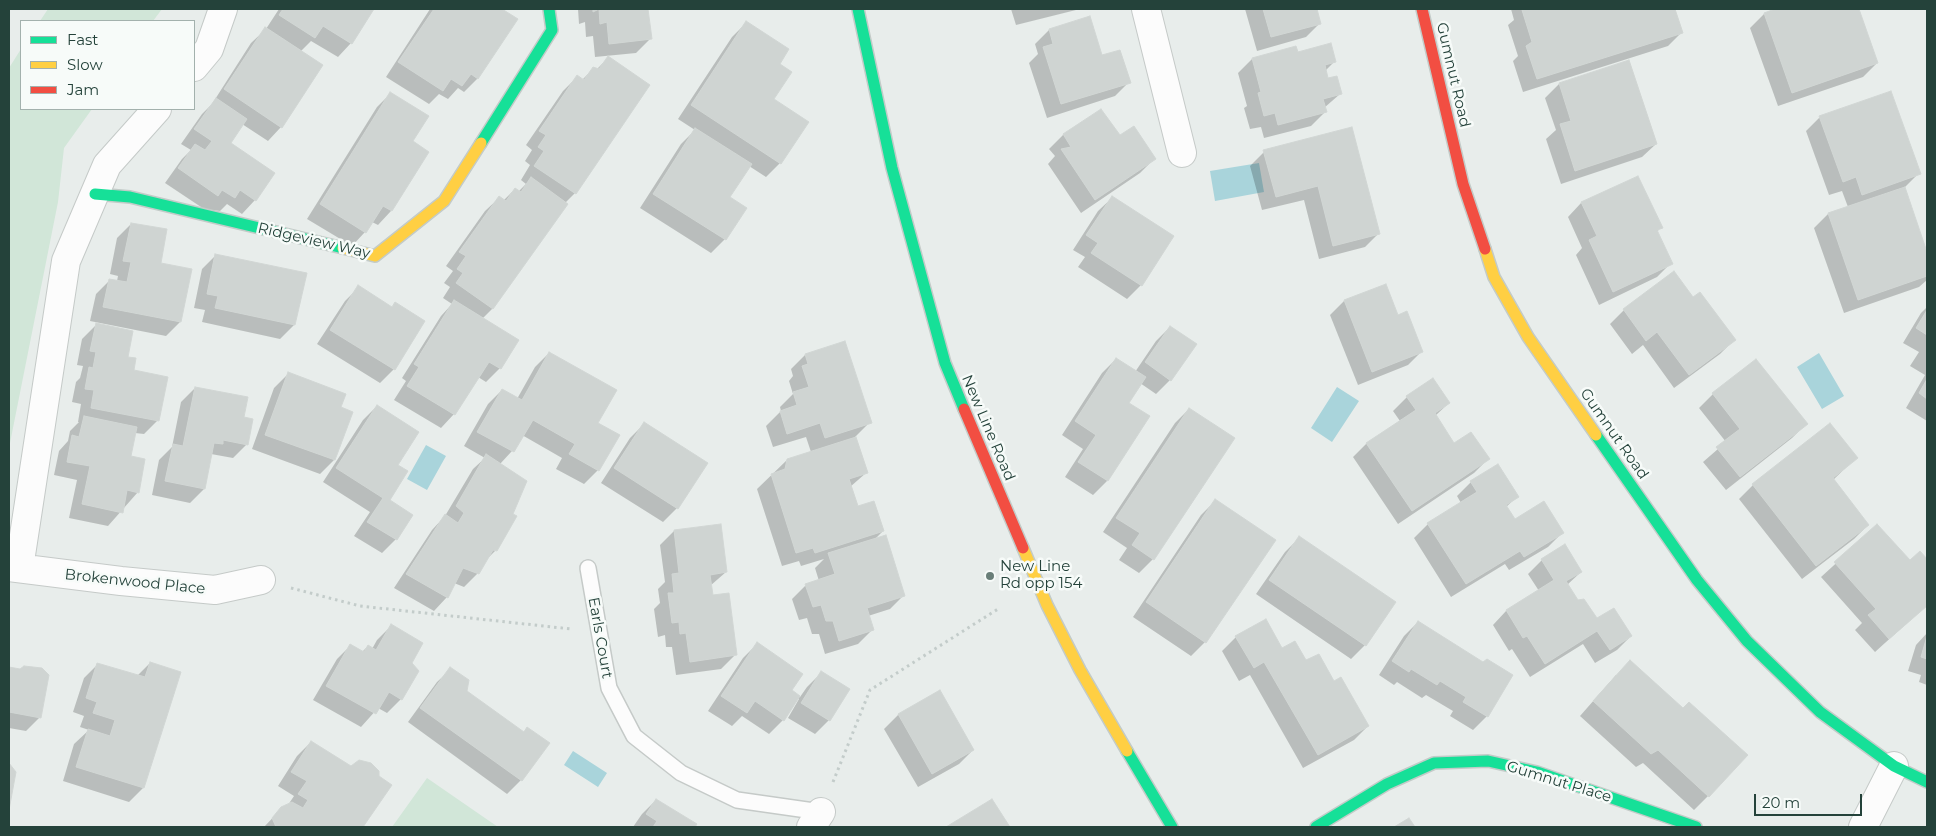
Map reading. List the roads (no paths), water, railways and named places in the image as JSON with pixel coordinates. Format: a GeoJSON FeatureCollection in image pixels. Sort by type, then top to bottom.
{"type":"FeatureCollection","features":[{"type":"Feature","properties":{"kind":"street"},"geometry":{"type":"LineString","coordinates":[[195,65],[210,49],[223,9]]}},
{"type":"Feature","properties":{"kind":"street","name":"Ridgeview Way"},"geometry":{"type":"LineString","coordinates":[[95,194],[130,197],[376,256],[444,201],[552,30],[549,9]]}},
{"type":"Feature","properties":{"kind":"street","name":"New Line Road"},"geometry":{"type":"LineString","coordinates":[[858,9],[892,168],[945,363],[1047,605],[1080,670],[1172,827]]}},
{"type":"Feature","properties":{"kind":"street"},"geometry":{"type":"LineString","coordinates":[[1146,9],[1182,153]]}},
{"type":"Feature","properties":{"kind":"street","name":"Gumnut Road"},"geometry":{"type":"LineString","coordinates":[[1422,9],[1463,184],[1494,277],[1528,337],[1697,580],[1747,641],[1820,712],[1894,766],[1927,782]]}},
{"type":"Feature","properties":{"kind":"street"},"geometry":{"type":"LineString","coordinates":[[14,568],[66,261],[107,165],[156,110]]}},
{"type":"Feature","properties":{"kind":"street","name":"Brokenwood Place"},"geometry":{"type":"LineString","coordinates":[[14,568],[216,590],[262,580]]}},
{"type":"Feature","properties":{"kind":"street","name":"Gumnut Place"},"geometry":{"type":"LineString","coordinates":[[1316,827],[1387,784],[1434,763],[1488,761],[1537,772],[1696,827]]}},
{"type":"Feature","properties":{"kind":"street"},"geometry":{"type":"LineString","coordinates":[[1863,827],[1894,766]]}},
{"type":"Feature","properties":{"kind":"lane","name":"Earls Court"},"geometry":{"type":"LineString","coordinates":[[588,568],[609,688],[634,736],[681,773],[736,800],[816,820]]}},
{"type":"Feature","properties":{"kind":"water"},"geometry":{"type":"Polygon","coordinates":[[[1259,163],[1264,192],[1215,201],[1210,171],[1259,163]]]}},
{"type":"Feature","properties":{"kind":"water"},"geometry":{"type":"Polygon","coordinates":[[[1819,353],[1844,396],[1822,409],[1797,367],[1819,353]]]}},
{"type":"Feature","properties":{"kind":"water"},"geometry":{"type":"Polygon","coordinates":[[[1337,387],[1359,401],[1332,442],[1311,428],[1337,387]]]}},
{"type":"Feature","properties":{"kind":"water"},"geometry":{"type":"Polygon","coordinates":[[[426,445],[446,456],[427,490],[407,479],[426,445]]]}},
{"type":"Feature","properties":{"kind":"water"},"geometry":{"type":"Polygon","coordinates":[[[573,751],[607,773],[598,787],[564,765],[573,751]]]}},
{"type":"Feature","properties":{"kind":"place","name":"New Line Rd opp 154"},"geometry":{"type":"Point","coordinates":[990,576]}}]}
